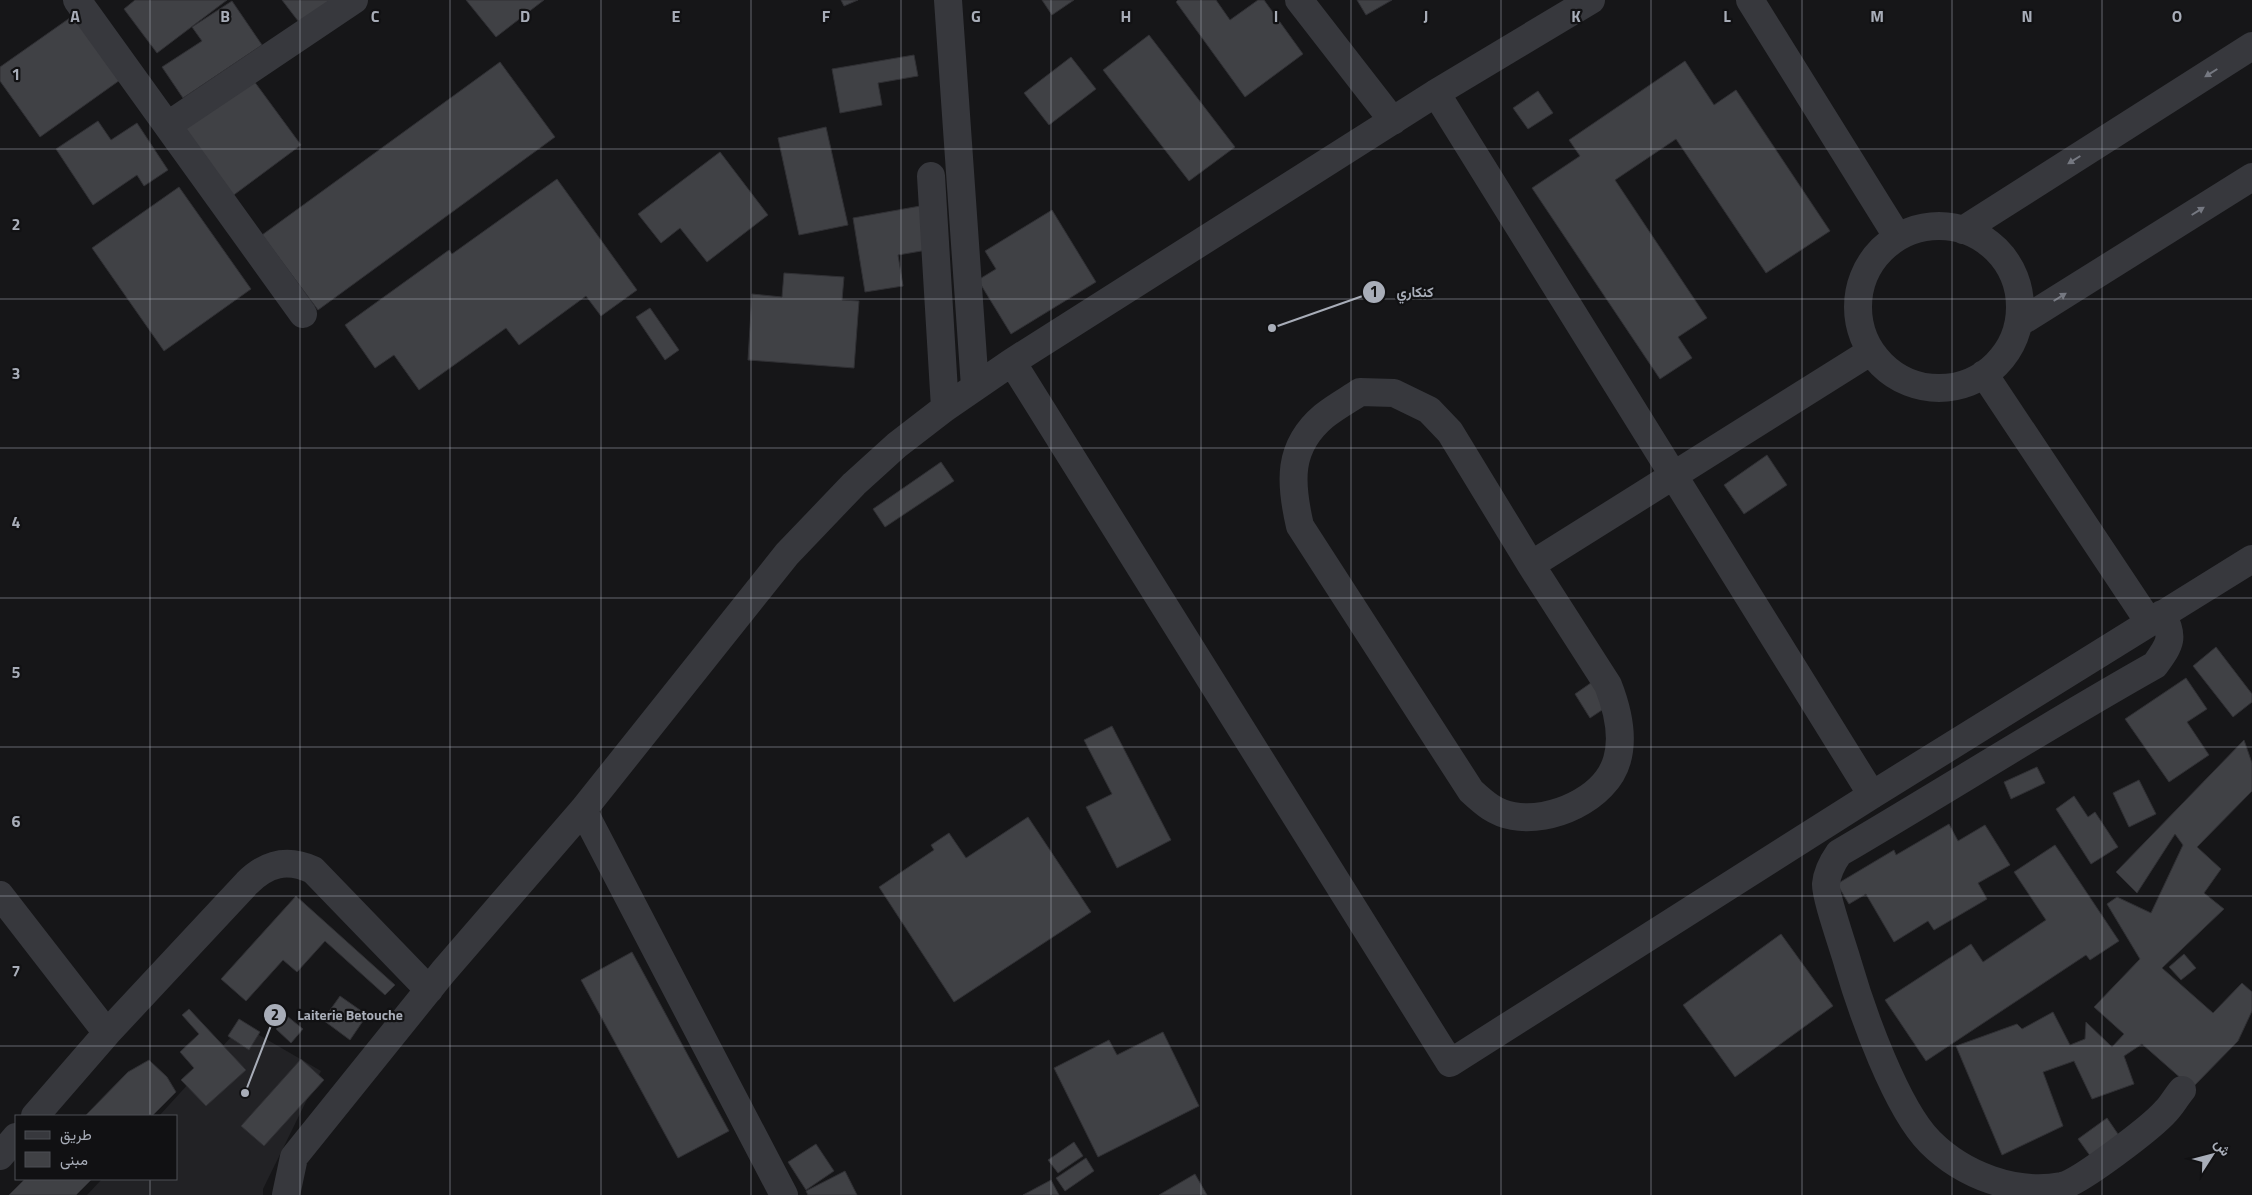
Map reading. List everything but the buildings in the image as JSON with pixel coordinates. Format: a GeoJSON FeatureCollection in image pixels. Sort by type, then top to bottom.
{"type":"FeatureCollection","features":[{"type":"Feature","properties":{"kind":"street"},"geometry":{"type":"LineString","coordinates":[[77,0],[303,314]]}},
{"type":"Feature","properties":{"kind":"street"},"geometry":{"type":"LineString","coordinates":[[168,125],[354,0]]}},
{"type":"Feature","properties":{"kind":"street"},"geometry":{"type":"LineString","coordinates":[[948,0],[974,387]]}},
{"type":"Feature","properties":{"kind":"street"},"geometry":{"type":"LineString","coordinates":[[1299,0],[1393,121]]}},
{"type":"Feature","properties":{"kind":"street"},"geometry":{"type":"LineString","coordinates":[[286,1195],[294,1157],[429,990],[583,810],[787,554],[854,484],[897,445],[974,387],[1012,362],[1436,93],[1591,0]]}},
{"type":"Feature","properties":{"kind":"street"},"geometry":{"type":"LineString","coordinates":[[1750,0],[1898,236]]}},
{"type":"Feature","properties":{"kind":"street"},"geometry":{"type":"LineString","coordinates":[[1963,230],[2252,46]]}},
{"type":"Feature","properties":{"kind":"street"},"geometry":{"type":"LineString","coordinates":[[1436,93],[1872,795]]}},
{"type":"Feature","properties":{"kind":"street"},"geometry":{"type":"LineString","coordinates":[[931,176],[945,408]]}},
{"type":"Feature","properties":{"kind":"street"},"geometry":{"type":"LineString","coordinates":[[2019,323],[2252,177]]}},
{"type":"Feature","properties":{"kind":"street"},"geometry":{"type":"LineString","coordinates":[[1922,226],[1949,226],[1963,230],[1974,234],[1996,249],[2012,271],[2020,296],[2019,323],[2009,349],[1992,370],[1968,383],[1941,388],[1914,385],[1889,372],[1870,352],[1860,328],[1857,301],[1863,276],[1877,253],[1898,236],[1922,226]]}},
{"type":"Feature","properties":{"kind":"street"},"geometry":{"type":"LineString","coordinates":[[1531,565],[1870,352]]}},
{"type":"Feature","properties":{"kind":"street"},"geometry":{"type":"LineString","coordinates":[[1012,362],[1450,1062],[1872,795],[2252,559]]}},
{"type":"Feature","properties":{"kind":"street"},"geometry":{"type":"LineString","coordinates":[[1984,374],[2155,618],[2170,628],[2169,642],[2155,665],[2006,750],[1926,802],[1839,853],[1830,865],[1826,886],[1856,990],[1889,1074],[1907,1111],[1929,1142],[1956,1164],[1982,1177],[2009,1185],[2041,1189],[2064,1186],[2117,1152],[2165,1112],[2182,1090]]}},
{"type":"Feature","properties":{"kind":"street"},"geometry":{"type":"LineString","coordinates":[[1360,392],[1394,393],[1429,410],[1450,432],[1531,565],[1608,685],[1616,706],[1620,732],[1617,760],[1606,784],[1579,803],[1543,817],[1514,816],[1492,810],[1471,792],[1300,526],[1293,496],[1293,468],[1299,445],[1324,416],[1360,392]]}},
{"type":"Feature","properties":{"kind":"street"},"geometry":{"type":"LineString","coordinates":[[583,810],[784,1195]]}},
{"type":"Feature","properties":{"kind":"street"},"geometry":{"type":"LineString","coordinates":[[36,1115],[108,1033],[258,872],[270,865],[285,862],[300,864],[313,870],[429,990]]}},
{"type":"Feature","properties":{"kind":"street"},"geometry":{"type":"LineString","coordinates":[[0,894],[108,1033]]}},
{"type":"Feature","properties":{"kind":"street"},"geometry":{"type":"LineString","coordinates":[[0,1156],[15,1138]]}},
{"type":"Feature","properties":{"kind":"shaded area"},"geometry":{"type":"Polygon","coordinates":[[[242,1025],[321,1071],[263,1189],[263,1195],[87,1195],[101,1180],[178,1180],[178,1115],[160,1115],[242,1025]]]}},
{"type":"Feature","properties":{"kind":"place","name":"كنكاري"},"geometry":{"type":"Point","coordinates":[1272,328]}},
{"type":"Feature","properties":{"kind":"place","name":"Laiterie Betouche"},"geometry":{"type":"Point","coordinates":[245,1093]}}]}
